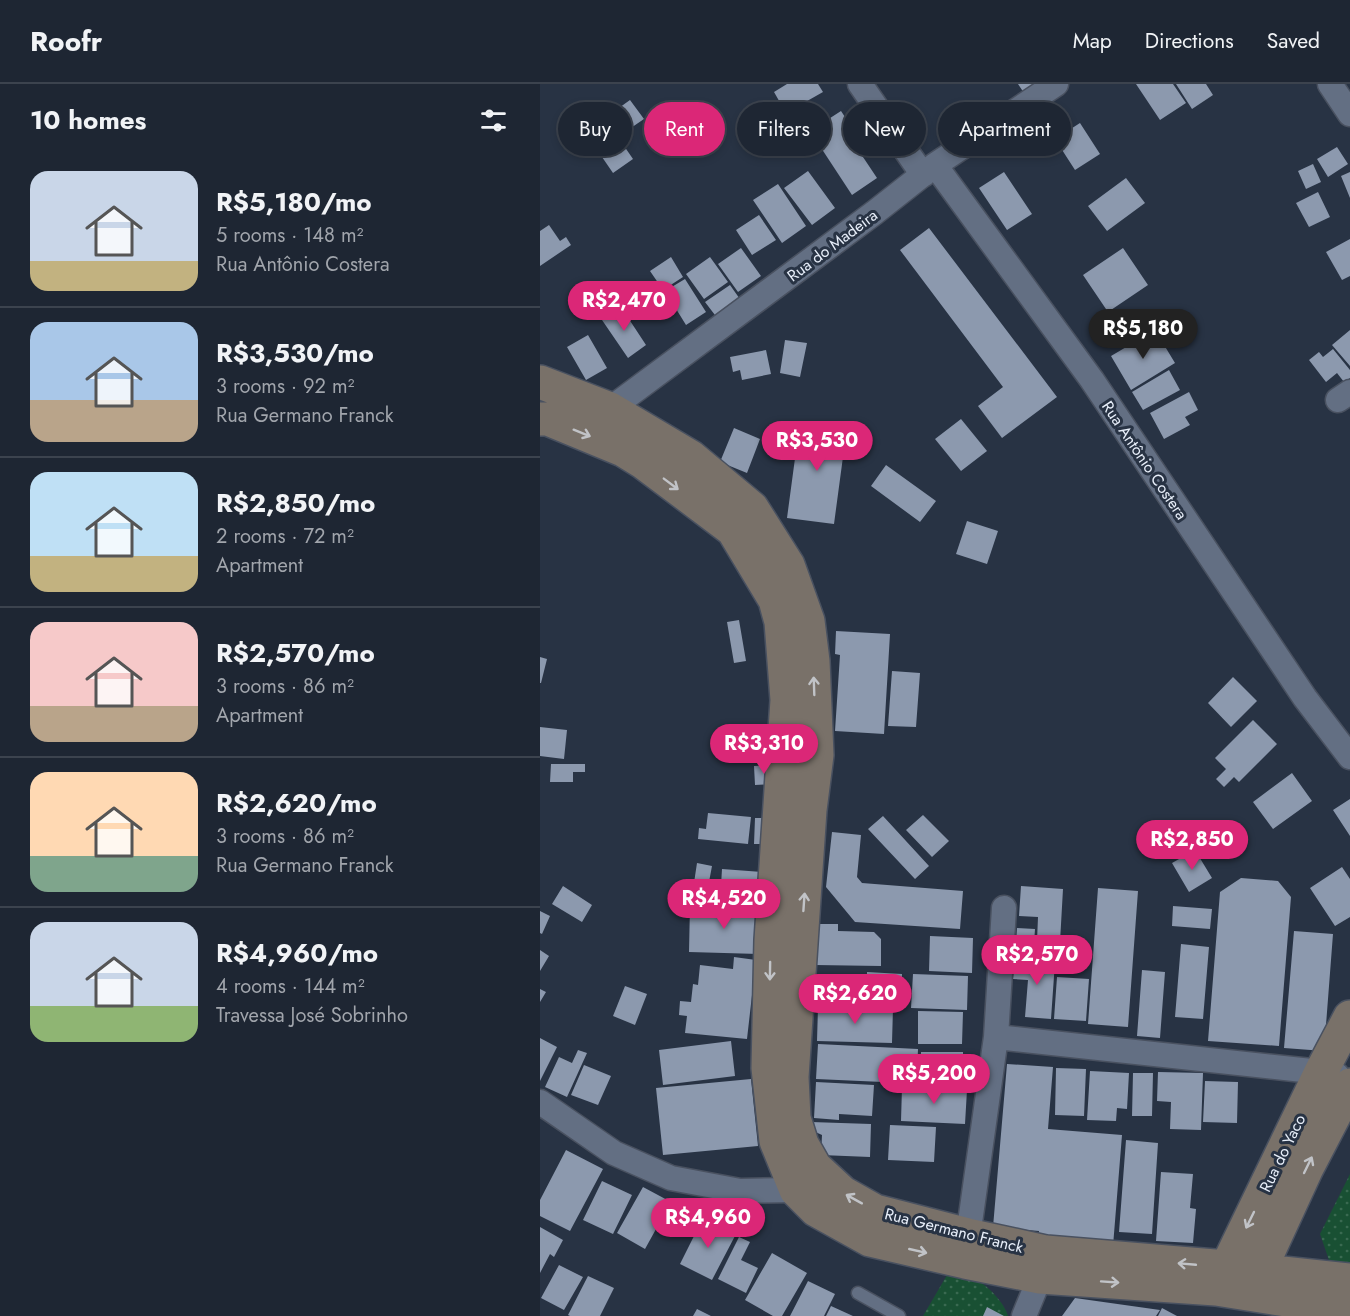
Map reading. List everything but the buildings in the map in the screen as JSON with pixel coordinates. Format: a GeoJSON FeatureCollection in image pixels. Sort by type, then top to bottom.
{"type":"FeatureCollection","features":[{"type":"Feature","properties":{"kind":"main road","name":"Rua Germano Franck"},"geometry":{"type":"LineString","coordinates":[[540,382],[610,409],[691,457],[752,508],[788,565],[808,621],[813,661],[817,755],[796,809],[771,940],[768,1068],[776,1141],[796,1190],[816,1210],[870,1240],[966,1249],[1043,1265],[1222,1278],[1256,1283],[1350,1310]]}},
{"type":"Feature","properties":{"kind":"main road","name":"Rua Germano Franck"},"geometry":{"type":"LineString","coordinates":[[540,419],[548,419],[623,450],[644,463],[733,530],[775,600],[781,622],[796,809],[792,1077],[795,1118],[802,1144],[815,1167],[843,1193],[875,1211],[966,1249]]}},
{"type":"Feature","properties":{"kind":"main road","name":"Rua do Yaco"},"geometry":{"type":"LineString","coordinates":[[1256,1283],[1306,1170],[1340,1078],[1350,1017]]}},
{"type":"Feature","properties":{"kind":"main road","name":"Rua do Yaco"},"geometry":{"type":"LineString","coordinates":[[1222,1278],[1340,1078]]}},
{"type":"Feature","properties":{"kind":"main road","name":"Rua Germano Franck"},"geometry":{"type":"LineString","coordinates":[[1256,1283],[1350,1280]]}},
{"type":"Feature","properties":{"kind":"street","name":"Rua Antônio Costera"},"geometry":{"type":"LineString","coordinates":[[860,84],[1092,380],[1305,698],[1350,757]]}},
{"type":"Feature","properties":{"kind":"street","name":"Rua do Madeira"},"geometry":{"type":"LineString","coordinates":[[610,409],[929,170],[1056,84]]}},
{"type":"Feature","properties":{"kind":"street"},"geometry":{"type":"LineString","coordinates":[[1330,84],[1350,114]]}},
{"type":"Feature","properties":{"kind":"street"},"geometry":{"type":"LineString","coordinates":[[966,1249],[996,1037],[1004,908]]}},
{"type":"Feature","properties":{"kind":"street"},"geometry":{"type":"LineString","coordinates":[[996,1037],[1340,1078]]}},
{"type":"Feature","properties":{"kind":"street"},"geometry":{"type":"LineString","coordinates":[[540,1102],[614,1153],[671,1178],[740,1191],[796,1190]]}},
{"type":"Feature","properties":{"kind":"street"},"geometry":{"type":"LineString","coordinates":[[1024,1316],[1043,1265]]}},
{"type":"Feature","properties":{"kind":"lane"},"geometry":{"type":"LineString","coordinates":[[858,1293],[899,1316]]}},
{"type":"Feature","properties":{"kind":"green space"},"geometry":{"type":"Polygon","coordinates":[[[1350,1174],[1350,1268],[1331,1266],[1320,1234],[1350,1174]]]}},
{"type":"Feature","properties":{"kind":"green space"},"geometry":{"type":"Polygon","coordinates":[[[947,1275],[981,1282],[1000,1301],[1008,1316],[923,1316],[947,1275]]]}}]}
